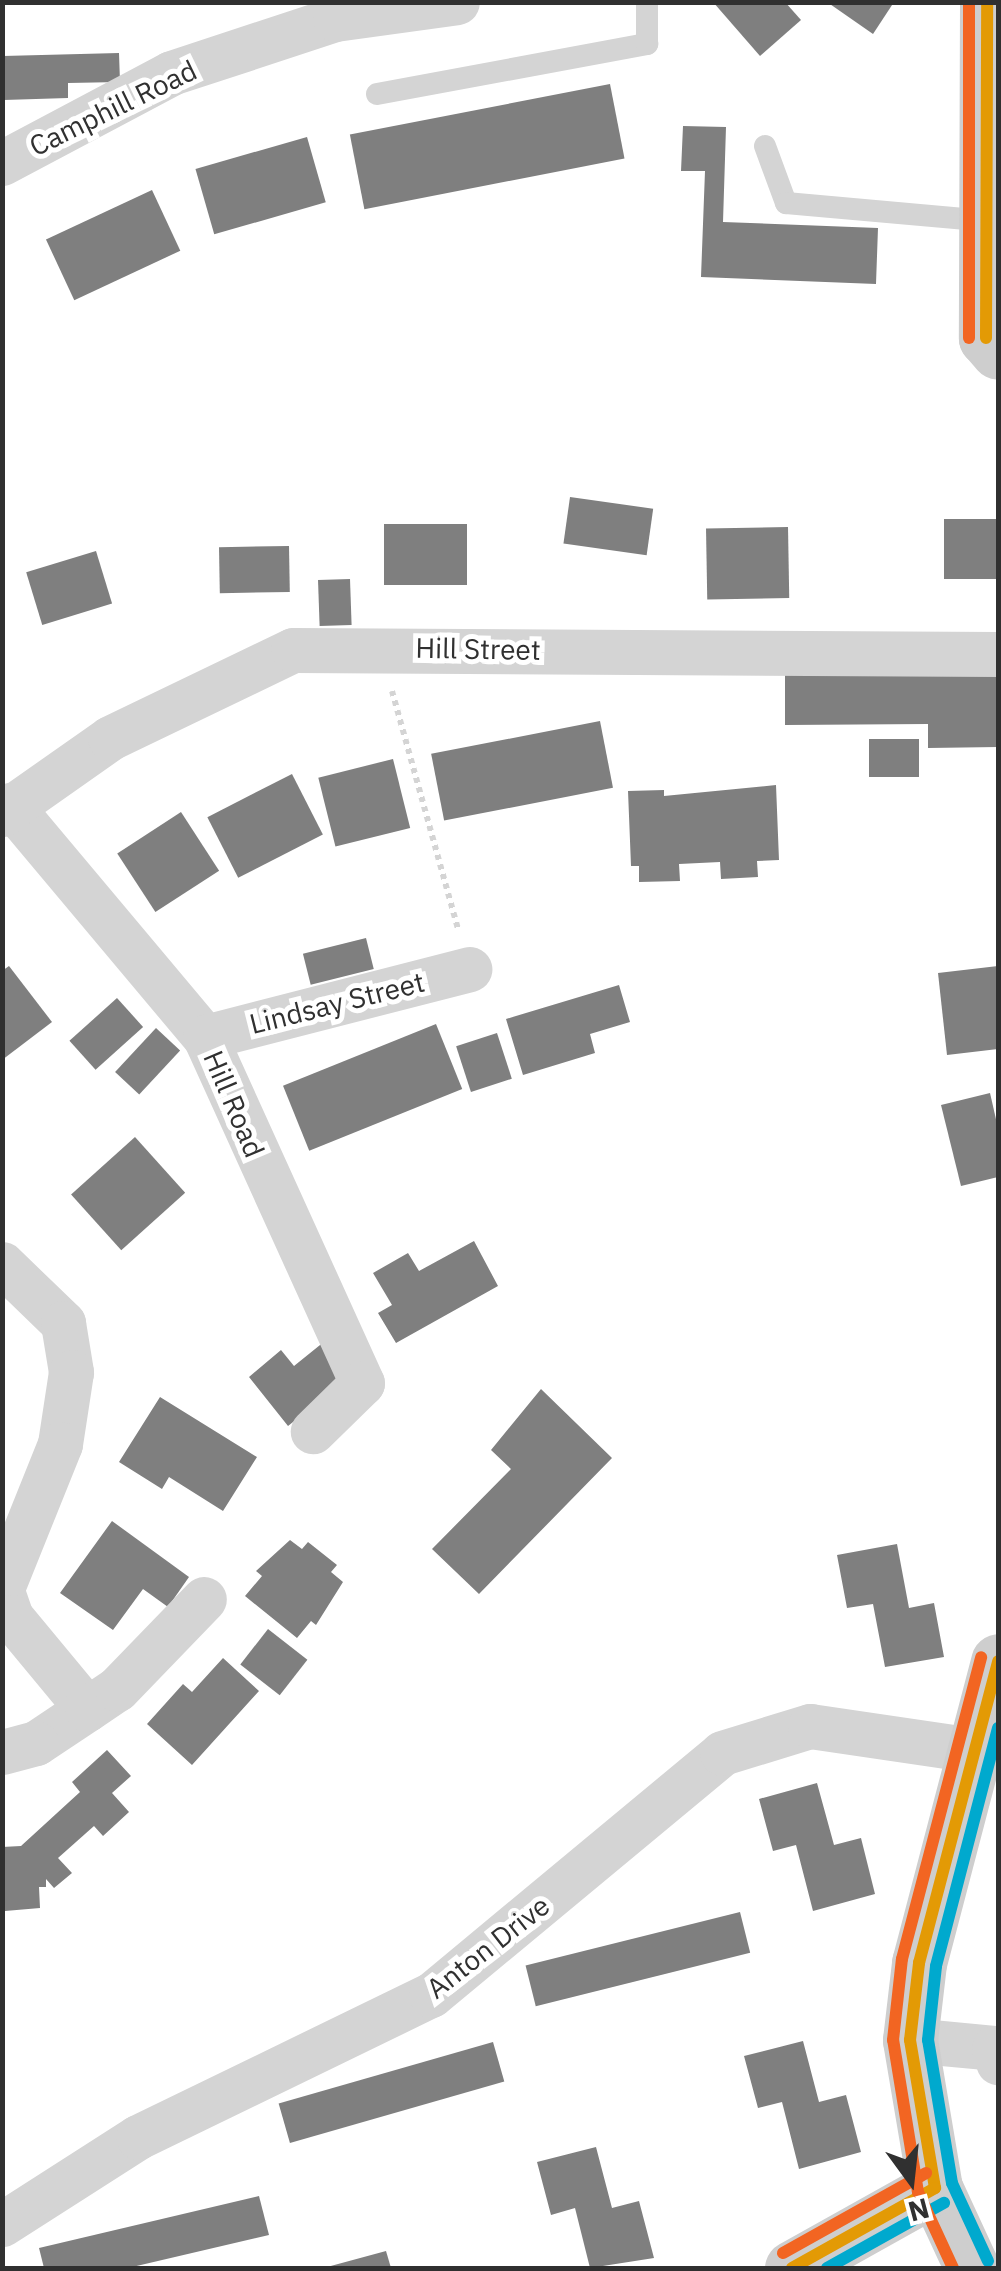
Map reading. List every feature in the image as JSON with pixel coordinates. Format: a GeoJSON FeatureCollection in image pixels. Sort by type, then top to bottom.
{"type":"FeatureCollection","features":[{"type":"Feature","properties":{"kind":"street","name":"Camphill Road"},"geometry":{"type":"LineString","coordinates":[[2,163],[171,74],[335,20],[458,2]]}},
{"type":"Feature","properties":{"kind":"street"},"geometry":{"type":"LineString","coordinates":[[987,2],[986,221],[992,345]]}},
{"type":"Feature","properties":{"kind":"street","name":"Hill Street"},"geometry":{"type":"LineString","coordinates":[[6,810],[110,738],[236,674],[293,650],[998,654]]}},
{"type":"Feature","properties":{"kind":"street","name":"Hill Road"},"geometry":{"type":"LineString","coordinates":[[6,810],[205,1037],[362,1383],[313,1431]]}},
{"type":"Feature","properties":{"kind":"street","name":"Lindsay Street"},"geometry":{"type":"LineString","coordinates":[[205,1037],[469,969]]}},
{"type":"Feature","properties":{"kind":"street"},"geometry":{"type":"LineString","coordinates":[[2,1264],[64,1324],[71,1372],[60,1444],[2,1590],[11,1617],[87,1709]]}},
{"type":"Feature","properties":{"kind":"street"},"geometry":{"type":"LineString","coordinates":[[2,1752],[36,1743],[117,1689],[204,1599]]}},
{"type":"Feature","properties":{"kind":"street"},"geometry":{"type":"LineString","coordinates":[[972,2268],[935,2188],[910,2040],[920,1963],[998,1661]]}},
{"type":"Feature","properties":{"kind":"street","name":"Anton Drive"},"geometry":{"type":"LineString","coordinates":[[2,2224],[138,2137],[431,1995],[722,1753],[810,1726],[973,1750]]}},
{"type":"Feature","properties":{"kind":"street"},"geometry":{"type":"LineString","coordinates":[[910,2040],[997,2046]]}},
{"type":"Feature","properties":{"kind":"street"},"geometry":{"type":"LineString","coordinates":[[792,2268],[935,2188]]}},
{"type":"Feature","properties":{"kind":"lane"},"geometry":{"type":"LineString","coordinates":[[376,94],[647,44],[646,2]]}},
{"type":"Feature","properties":{"kind":"lane"},"geometry":{"type":"LineString","coordinates":[[765,146],[786,204],[986,221]]}},
{"type":"Feature","properties":{"kind":"path"},"geometry":{"type":"LineString","coordinates":[[380,648],[469,969]]}},
{"type":"Feature","properties":{"kind":"building"},"geometry":{"type":"Polygon","coordinates":[[[713,2],[785,2],[801,20],[760,56],[713,2]]]}},
{"type":"Feature","properties":{"kind":"building"},"geometry":{"type":"Polygon","coordinates":[[[827,2],[894,2],[873,34],[827,2]]]}},
{"type":"Feature","properties":{"kind":"building"},"geometry":{"type":"Polygon","coordinates":[[[119,53],[120,82],[68,83],[68,98],[4,100],[3,56],[119,53]]]}},
{"type":"Feature","properties":{"kind":"building"},"geometry":{"type":"Polygon","coordinates":[[[610,84],[625,159],[364,209],[350,135],[610,84]]]}},
{"type":"Feature","properties":{"kind":"building"},"geometry":{"type":"Polygon","coordinates":[[[683,126],[726,127],[723,222],[878,228],[876,284],[701,277],[705,171],[681,171],[683,126]]]}},
{"type":"Feature","properties":{"kind":"building"},"geometry":{"type":"Polygon","coordinates":[[[307,137],[326,202],[214,234],[195,169],[307,137]]]}},
{"type":"Feature","properties":{"kind":"building"},"geometry":{"type":"Polygon","coordinates":[[[152,190],[180,251],[74,300],[46,239],[152,190]]]}},
{"type":"Feature","properties":{"kind":"building"},"geometry":{"type":"Polygon","coordinates":[[[570,497],[653,509],[647,555],[563,544],[570,497]]]}},
{"type":"Feature","properties":{"kind":"building"},"geometry":{"type":"Polygon","coordinates":[[[944,519],[998,519],[998,579],[944,579],[944,519]]]}},
{"type":"Feature","properties":{"kind":"building"},"geometry":{"type":"Polygon","coordinates":[[[384,524],[467,524],[467,585],[384,585],[384,524]]]}},
{"type":"Feature","properties":{"kind":"building"},"geometry":{"type":"Polygon","coordinates":[[[788,527],[789,598],[707,599],[706,528],[788,527]]]}},
{"type":"Feature","properties":{"kind":"building"},"geometry":{"type":"Polygon","coordinates":[[[289,546],[290,592],[220,593],[219,547],[289,546]]]}},
{"type":"Feature","properties":{"kind":"building"},"geometry":{"type":"Polygon","coordinates":[[[96,551],[112,604],[42,625],[26,572],[96,551]]]}},
{"type":"Feature","properties":{"kind":"building"},"geometry":{"type":"Polygon","coordinates":[[[350,579],[352,625],[320,626],[318,580],[350,579]]]}},
{"type":"Feature","properties":{"kind":"building"},"geometry":{"type":"Polygon","coordinates":[[[998,668],[998,747],[928,748],[928,724],[785,725],[785,669],[998,668]]]}},
{"type":"Feature","properties":{"kind":"building"},"geometry":{"type":"Polygon","coordinates":[[[600,721],[613,788],[444,821],[431,754],[600,721]]]}},
{"type":"Feature","properties":{"kind":"building"},"geometry":{"type":"Polygon","coordinates":[[[869,739],[919,739],[919,777],[869,777],[869,739]]]}},
{"type":"Feature","properties":{"kind":"building"},"geometry":{"type":"Polygon","coordinates":[[[393,759],[410,828],[335,847],[318,778],[393,759]]]}},
{"type":"Feature","properties":{"kind":"building"},"geometry":{"type":"Polygon","coordinates":[[[292,774],[323,835],[238,878],[207,817],[292,774]]]}},
{"type":"Feature","properties":{"kind":"building"},"geometry":{"type":"Polygon","coordinates":[[[776,785],[779,860],[757,861],[758,877],[721,879],[720,862],[679,864],[680,881],[639,882],[639,866],[631,866],[628,791],[664,790],[664,796],[776,785]]]}},
{"type":"Feature","properties":{"kind":"building"},"geometry":{"type":"Polygon","coordinates":[[[181,812],[219,871],[155,912],[117,853],[181,812]]]}},
{"type":"Feature","properties":{"kind":"building"},"geometry":{"type":"Polygon","coordinates":[[[366,938],[374,969],[311,985],[303,954],[366,938]]]}},
{"type":"Feature","properties":{"kind":"building"},"geometry":{"type":"Polygon","coordinates":[[[9,966],[52,1022],[2,1060],[2,971],[9,966]]]}},
{"type":"Feature","properties":{"kind":"building"},"geometry":{"type":"Polygon","coordinates":[[[998,966],[998,1049],[947,1055],[938,973],[998,966]]]}},
{"type":"Feature","properties":{"kind":"building"},"geometry":{"type":"Polygon","coordinates":[[[619,985],[630,1022],[590,1034],[595,1053],[523,1075],[506,1019],[619,985]]]}},
{"type":"Feature","properties":{"kind":"building"},"geometry":{"type":"Polygon","coordinates":[[[117,998],[143,1027],[96,1070],[69,1041],[117,998]]]}},
{"type":"Feature","properties":{"kind":"building"},"geometry":{"type":"Polygon","coordinates":[[[436,1024],[462,1089],[309,1151],[283,1086],[436,1024]]]}},
{"type":"Feature","properties":{"kind":"building"},"geometry":{"type":"Polygon","coordinates":[[[156,1028],[180,1051],[139,1094],[115,1072],[156,1028]]]}},
{"type":"Feature","properties":{"kind":"building"},"geometry":{"type":"Polygon","coordinates":[[[497,1033],[512,1079],[471,1092],[456,1046],[497,1033]]]}},
{"type":"Feature","properties":{"kind":"building"},"geometry":{"type":"Polygon","coordinates":[[[990,1093],[998,1128],[998,1177],[961,1186],[941,1105],[990,1093]]]}},
{"type":"Feature","properties":{"kind":"building"},"geometry":{"type":"Polygon","coordinates":[[[135,1137],[185,1193],[121,1250],[71,1195],[135,1137]]]}},
{"type":"Feature","properties":{"kind":"building"},"geometry":{"type":"Polygon","coordinates":[[[474,1241],[498,1286],[396,1343],[378,1313],[392,1305],[373,1273],[408,1253],[419,1271],[474,1241]]]}},
{"type":"Feature","properties":{"kind":"building"},"geometry":{"type":"Polygon","coordinates":[[[325,1341],[352,1375],[288,1426],[249,1377],[281,1350],[294,1366],[325,1341]]]}},
{"type":"Feature","properties":{"kind":"building"},"geometry":{"type":"Polygon","coordinates":[[[541,1389],[612,1458],[479,1594],[432,1549],[511,1469],[491,1450],[541,1389]]]}},
{"type":"Feature","properties":{"kind":"building"},"geometry":{"type":"Polygon","coordinates":[[[160,1397],[257,1457],[223,1511],[169,1477],[162,1489],[119,1462],[160,1397]]]}},
{"type":"Feature","properties":{"kind":"building"},"geometry":{"type":"Polygon","coordinates":[[[112,1521],[189,1577],[168,1607],[143,1589],[113,1630],[60,1593],[112,1521]]]}},
{"type":"Feature","properties":{"kind":"building"},"geometry":{"type":"Polygon","coordinates":[[[290,1540],[302,1549],[308,1542],[337,1565],[331,1572],[343,1582],[316,1625],[311,1621],[297,1638],[245,1596],[262,1576],[256,1571],[290,1540]]]}},
{"type":"Feature","properties":{"kind":"building"},"geometry":{"type":"Polygon","coordinates":[[[897,1544],[909,1608],[934,1603],[944,1657],[885,1667],[873,1604],[847,1608],[837,1555],[897,1544]]]}},
{"type":"Feature","properties":{"kind":"building"},"geometry":{"type":"Polygon","coordinates":[[[268,1629],[307,1660],[280,1695],[240,1664],[268,1629]]]}},
{"type":"Feature","properties":{"kind":"building"},"geometry":{"type":"Polygon","coordinates":[[[223,1658],[259,1691],[192,1765],[147,1724],[183,1684],[192,1692],[223,1658]]]}},
{"type":"Feature","properties":{"kind":"building"},"geometry":{"type":"Polygon","coordinates":[[[107,1750],[131,1776],[112,1793],[129,1812],[103,1836],[94,1826],[58,1858],[72,1873],[54,1888],[46,1879],[46,1887],[39,1887],[40,1908],[5,1911],[2,1847],[21,1846],[80,1792],[72,1782],[107,1750]]]}},
{"type":"Feature","properties":{"kind":"building"},"geometry":{"type":"Polygon","coordinates":[[[817,1783],[834,1845],[861,1838],[875,1894],[813,1911],[796,1845],[773,1851],[759,1799],[817,1783]]]}},
{"type":"Feature","properties":{"kind":"building"},"geometry":{"type":"Polygon","coordinates":[[[740,1912],[750,1953],[536,2006],[526,1965],[740,1912]]]}},
{"type":"Feature","properties":{"kind":"building"},"geometry":{"type":"Polygon","coordinates":[[[803,2041],[819,2102],[846,2095],[861,2152],[799,2169],[782,2102],[758,2108],[744,2056],[803,2041]]]}},
{"type":"Feature","properties":{"kind":"building"},"geometry":{"type":"Polygon","coordinates":[[[493,2042],[504,2081],[290,2143],[279,2103],[493,2042]]]}},
{"type":"Feature","properties":{"kind":"building"},"geometry":{"type":"Polygon","coordinates":[[[596,2147],[612,2208],[639,2201],[654,2258],[590,2268],[575,2208],[551,2215],[537,2162],[596,2147]]]}},
{"type":"Feature","properties":{"kind":"building"},"geometry":{"type":"Polygon","coordinates":[[[259,2196],[269,2235],[128,2268],[44,2268],[39,2248],[259,2196]]]}},
{"type":"Feature","properties":{"kind":"building"},"geometry":{"type":"Polygon","coordinates":[[[386,2251],[391,2268],[327,2268],[327,2267],[386,2251]]]}},
{"type":"Feature","properties":{"kind":"transit line"},"geometry":{"type":"LineString","coordinates":[[969,2],[969,338]]}},
{"type":"Feature","properties":{"kind":"transit line"},"geometry":{"type":"LineString","coordinates":[[986,338],[987,2]]}},
{"type":"Feature","properties":{"kind":"transit line"},"geometry":{"type":"LineString","coordinates":[[953,2268],[918,2192],[893,2040],[902,1959],[981,1657]]}},
{"type":"Feature","properties":{"kind":"transit line"},"geometry":{"type":"LineString","coordinates":[[935,2188],[910,2040],[919,1963],[998,1661]]}},
{"type":"Feature","properties":{"kind":"transit line"},"geometry":{"type":"LineString","coordinates":[[988,2261],[952,2183],[928,2040],[936,1966],[998,1728]]}},
{"type":"Feature","properties":{"kind":"transit line"},"geometry":{"type":"LineString","coordinates":[[783,2253],[926,2173]]}},
{"type":"Feature","properties":{"kind":"transit line"},"geometry":{"type":"LineString","coordinates":[[792,2268],[935,2188]]}},
{"type":"Feature","properties":{"kind":"transit line"},"geometry":{"type":"LineString","coordinates":[[827,2268],[944,2203]]}}]}
